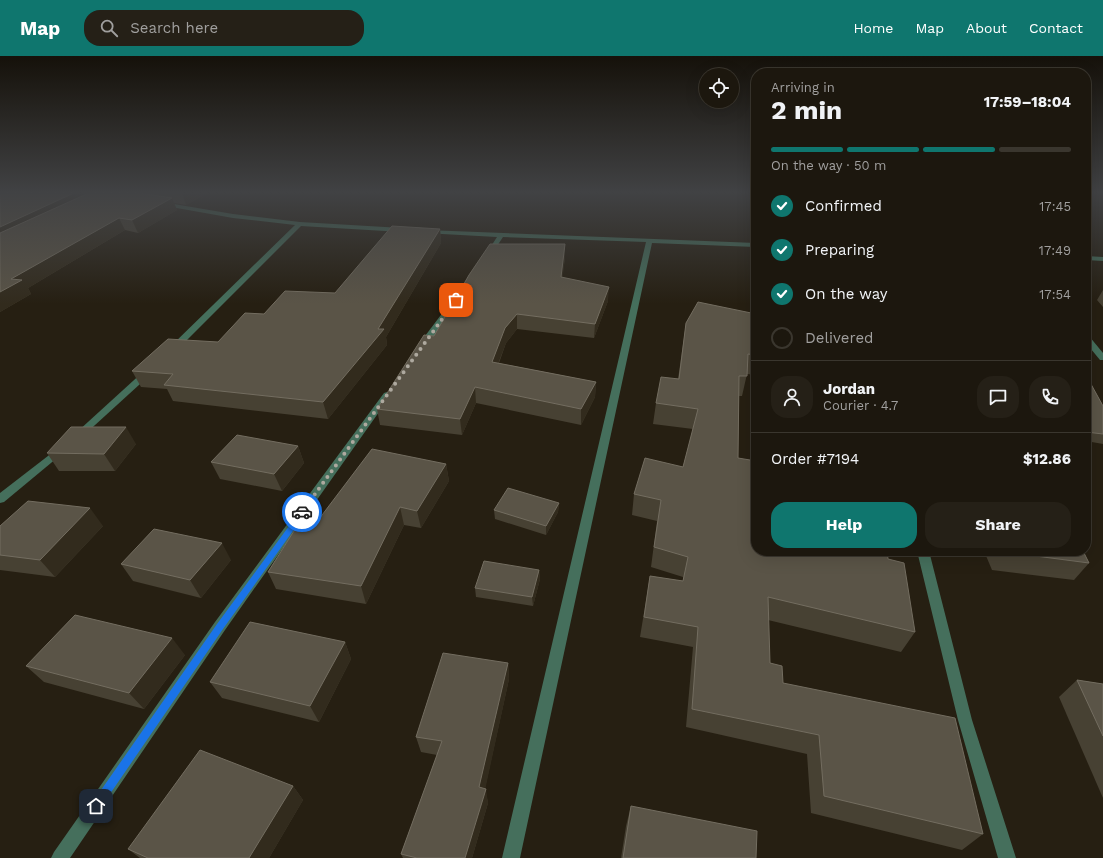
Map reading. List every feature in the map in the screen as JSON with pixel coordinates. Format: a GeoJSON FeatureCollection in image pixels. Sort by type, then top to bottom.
{"type":"FeatureCollection","features":[{"type":"Feature","properties":{"kind":"street"},"geometry":{"type":"LineString","coordinates":[[166,355],[294,229]]}},
{"type":"Feature","properties":{"kind":"street"},"geometry":{"type":"LineString","coordinates":[[385,229],[410,231]]}},
{"type":"Feature","properties":{"kind":"street"},"geometry":{"type":"LineString","coordinates":[[417,231],[501,236],[751,245]]}},
{"type":"Feature","properties":{"kind":"street"},"geometry":{"type":"LineString","coordinates":[[483,262],[501,236]]}},
{"type":"Feature","properties":{"kind":"street"},"geometry":{"type":"LineString","coordinates":[[511,858],[649,241]]}},
{"type":"Feature","properties":{"kind":"street"},"geometry":{"type":"LineString","coordinates":[[1091,258],[1103,259]]}},
{"type":"Feature","properties":{"kind":"street"},"geometry":{"type":"LineString","coordinates":[[417,354],[461,294]]}},
{"type":"Feature","properties":{"kind":"street"},"geometry":{"type":"LineString","coordinates":[[1091,344],[1103,358]]}},
{"type":"Feature","properties":{"kind":"street"},"geometry":{"type":"LineString","coordinates":[[0,499],[93,424],[155,366]]}},
{"type":"Feature","properties":{"kind":"street"},"geometry":{"type":"LineString","coordinates":[[60,858],[220,626],[394,385]]}},
{"type":"Feature","properties":{"kind":"street"},"geometry":{"type":"LineString","coordinates":[[924,556],[965,720],[1007,858]]}},
{"type":"Feature","properties":{"kind":"building"},"geometry":{"type":"Polygon","coordinates":[[[8,229],[99,229],[11,279],[22,280],[0,292],[0,233],[8,229]]]}},
{"type":"Feature","properties":{"kind":"building"},"geometry":{"type":"Polygon","coordinates":[[[389,229],[440,229],[378,329],[384,329],[323,402],[164,385],[173,374],[132,371],[168,339],[218,342],[245,313],[264,314],[285,291],[335,293],[389,229]]]}},
{"type":"Feature","properties":{"kind":"building"},"geometry":{"type":"Polygon","coordinates":[[[490,244],[565,244],[561,277],[609,287],[595,324],[517,314],[505,328],[492,362],[596,382],[581,409],[475,387],[460,419],[377,409],[424,335],[434,336],[469,275],[490,244]]]}},
{"type":"Feature","properties":{"kind":"building"},"geometry":{"type":"Polygon","coordinates":[[[698,302],[751,313],[751,354],[748,354],[747,376],[739,376],[738,458],[751,460],[751,556],[888,556],[888,559],[904,563],[915,632],[768,597],[770,663],[782,666],[783,683],[955,718],[983,834],[824,796],[819,735],[692,709],[698,627],[644,617],[650,576],[683,581],[688,557],[654,547],[661,500],[634,494],[645,458],[683,467],[698,409],[656,403],[661,377],[679,379],[686,323],[698,302]]]}},
{"type":"Feature","properties":{"kind":"building"},"geometry":{"type":"Polygon","coordinates":[[[1091,384],[1103,406],[1103,434],[1091,433],[1091,384]]]}},
{"type":"Feature","properties":{"kind":"building"},"geometry":{"type":"Polygon","coordinates":[[[71,427],[126,427],[104,454],[47,453],[71,427]]]}},
{"type":"Feature","properties":{"kind":"building"},"geometry":{"type":"Polygon","coordinates":[[[237,435],[298,446],[274,474],[211,462],[237,435]]]}},
{"type":"Feature","properties":{"kind":"building"},"geometry":{"type":"Polygon","coordinates":[[[372,449],[446,464],[417,511],[400,507],[361,586],[268,572],[301,520],[316,523],[372,449]]]}},
{"type":"Feature","properties":{"kind":"building"},"geometry":{"type":"Polygon","coordinates":[[[508,488],[559,503],[546,526],[494,510],[508,488]]]}},
{"type":"Feature","properties":{"kind":"building"},"geometry":{"type":"Polygon","coordinates":[[[28,501],[90,508],[40,560],[0,555],[0,526],[28,501]]]}},
{"type":"Feature","properties":{"kind":"building"},"geometry":{"type":"Polygon","coordinates":[[[154,529],[222,543],[190,580],[121,564],[154,529]]]}},
{"type":"Feature","properties":{"kind":"building"},"geometry":{"type":"Polygon","coordinates":[[[1036,556],[1086,556],[1089,563],[1036,556]]]}},
{"type":"Feature","properties":{"kind":"building"},"geometry":{"type":"Polygon","coordinates":[[[484,561],[539,570],[532,597],[475,588],[484,561]]]}},
{"type":"Feature","properties":{"kind":"building"},"geometry":{"type":"Polygon","coordinates":[[[75,615],[172,638],[129,693],[26,666],[75,615]]]}},
{"type":"Feature","properties":{"kind":"building"},"geometry":{"type":"Polygon","coordinates":[[[250,622],[345,642],[310,706],[210,682],[250,622]]]}},
{"type":"Feature","properties":{"kind":"building"},"geometry":{"type":"Polygon","coordinates":[[[443,653],[508,663],[479,787],[486,789],[465,858],[417,858],[401,854],[442,741],[416,737],[443,653]]]}},
{"type":"Feature","properties":{"kind":"building"},"geometry":{"type":"Polygon","coordinates":[[[1077,680],[1103,684],[1103,736],[1077,680]]]}},
{"type":"Feature","properties":{"kind":"building"},"geometry":{"type":"Polygon","coordinates":[[[200,750],[293,786],[249,858],[148,858],[128,849],[200,750]]]}},
{"type":"Feature","properties":{"kind":"building"},"geometry":{"type":"Polygon","coordinates":[[[631,806],[757,831],[756,858],[623,858],[631,806]]]}},
{"type":"Feature","properties":{"kind":"way so far"},"geometry":{"type":"LineString","coordinates":[[302,512],[456,300]]}},
{"type":"Feature","properties":{"kind":"route"},"geometry":{"type":"LineString","coordinates":[[96,806],[220,626],[302,512]]}}]}
